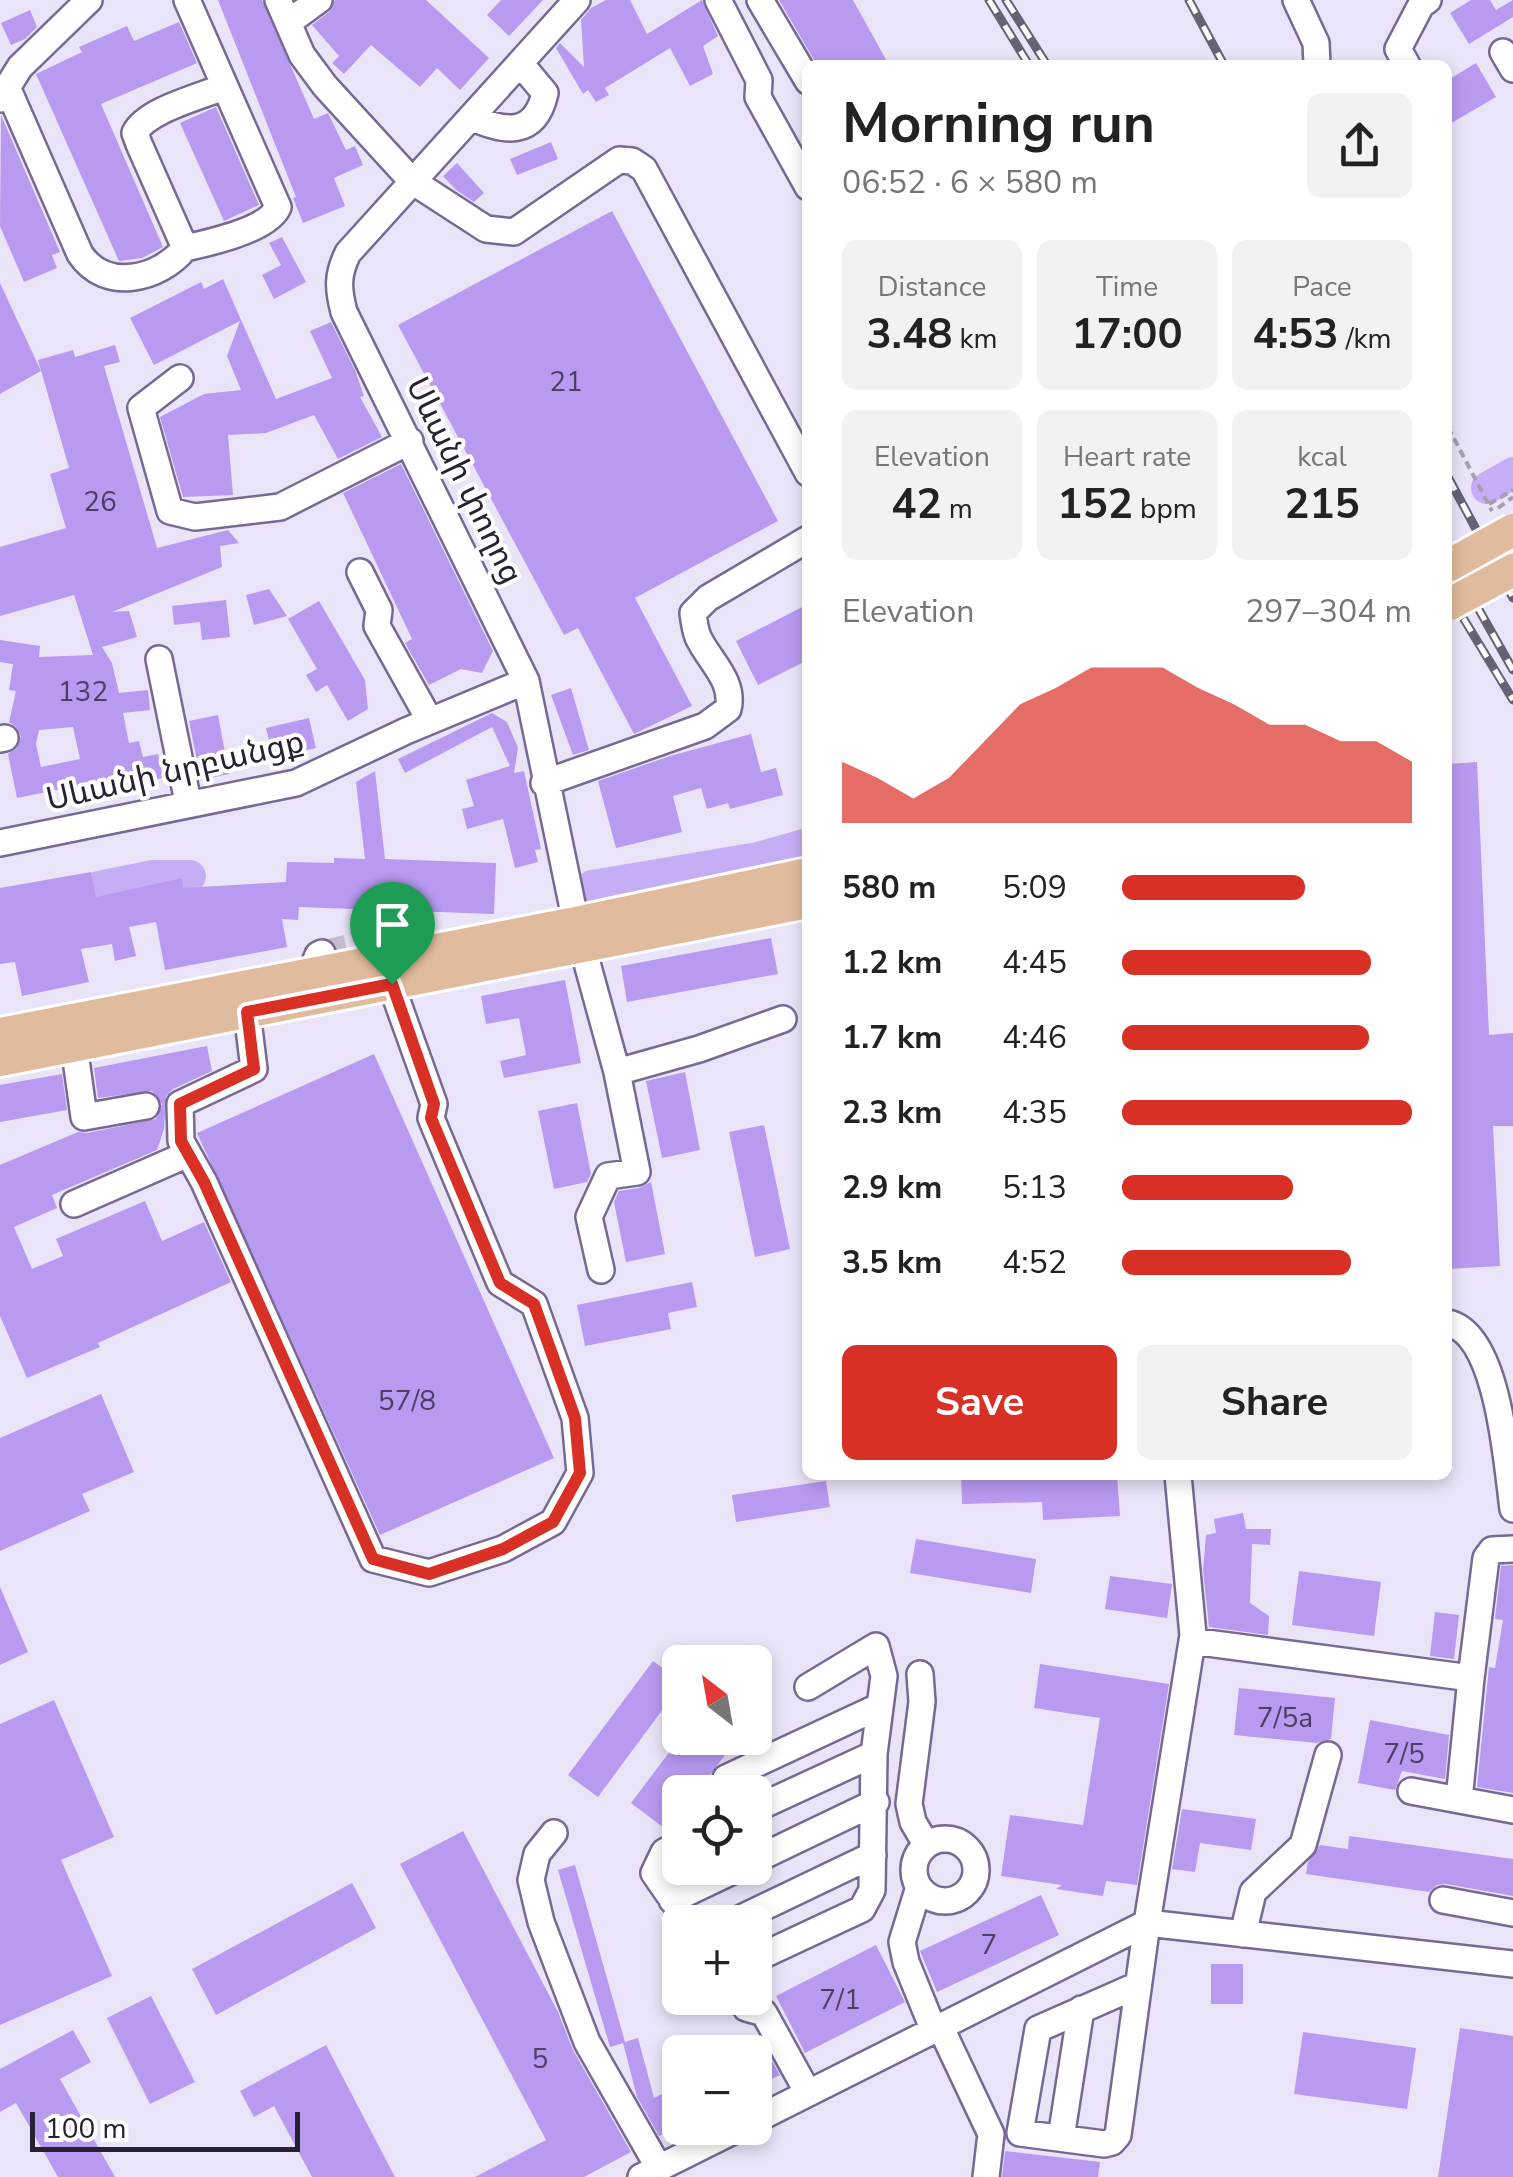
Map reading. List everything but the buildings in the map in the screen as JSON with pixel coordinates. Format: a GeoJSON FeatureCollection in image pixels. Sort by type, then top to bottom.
{"type":"FeatureCollection","features":[{"type":"Feature","properties":{"kind":"main road"},"geometry":{"type":"LineString","coordinates":[[1452,563],[1502,519]]}},
{"type":"Feature","properties":{"kind":"main road"},"geometry":{"type":"LineString","coordinates":[[1452,603],[1513,570]]}},
{"type":"Feature","properties":{"kind":"main road"},"geometry":{"type":"LineString","coordinates":[[579,935],[802,876]]}},
{"type":"Feature","properties":{"kind":"main road"},"geometry":{"type":"LineString","coordinates":[[0,1034],[316,964],[370,965],[802,903]]}},
{"type":"Feature","properties":{"kind":"main road"},"geometry":{"type":"LineString","coordinates":[[0,1060],[247,1012],[370,965]]}},
{"type":"Feature","properties":{"kind":"street"},"geometry":{"type":"LineString","coordinates":[[89,0],[20,67],[4,93],[80,254],[96,272],[124,280],[171,262],[185,248],[249,228],[274,215],[278,207],[187,0]]}},
{"type":"Feature","properties":{"kind":"street"},"geometry":{"type":"LineString","coordinates":[[319,0],[284,11],[302,55],[325,86],[412,180],[486,228],[514,232],[619,160],[632,161],[644,169],[802,462]]}},
{"type":"Feature","properties":{"kind":"street","name":"Սևանի փողոց"},"geometry":{"type":"LineString","coordinates":[[578,0],[348,253],[340,270],[338,289],[344,312],[526,681],[544,783],[579,935],[617,1072],[636,1172],[608,1176],[589,1217],[601,1270]]}},
{"type":"Feature","properties":{"kind":"street"},"geometry":{"type":"LineString","coordinates":[[718,0],[759,80],[758,97],[802,176]]}},
{"type":"Feature","properties":{"kind":"street"},"geometry":{"type":"LineString","coordinates":[[760,0],[802,71]]}},
{"type":"Feature","properties":{"kind":"street"},"geometry":{"type":"LineString","coordinates":[[1296,0],[1316,43],[1317,60]]}},
{"type":"Feature","properties":{"kind":"street"},"geometry":{"type":"LineString","coordinates":[[1405,60],[1398,49],[1421,5],[1428,0]]}},
{"type":"Feature","properties":{"kind":"street"},"geometry":{"type":"LineString","coordinates":[[471,117],[498,130],[512,130],[530,121],[539,110],[544,93],[520,63]]}},
{"type":"Feature","properties":{"kind":"street"},"geometry":{"type":"LineString","coordinates":[[185,248],[136,133],[152,116],[224,87]]}},
{"type":"Feature","properties":{"kind":"street"},"geometry":{"type":"LineString","coordinates":[[180,378],[141,408],[170,511],[195,517],[280,507],[410,441]]}},
{"type":"Feature","properties":{"kind":"street"},"geometry":{"type":"LineString","coordinates":[[544,783],[705,726],[728,709],[731,699],[727,684],[696,634],[694,613],[708,598],[802,543]]}},
{"type":"Feature","properties":{"kind":"street"},"geometry":{"type":"LineString","coordinates":[[360,572],[379,610],[377,626],[430,721]]}},
{"type":"Feature","properties":{"kind":"street"},"geometry":{"type":"LineString","coordinates":[[158,658],[188,802]]}},
{"type":"Feature","properties":{"kind":"street","name":"Սևանի նրբանցք"},"geometry":{"type":"LineString","coordinates":[[0,843],[296,783],[526,681]]}},
{"type":"Feature","properties":{"kind":"street"},"geometry":{"type":"LineString","coordinates":[[247,1012],[254,1069],[180,1104],[181,1141],[204,1182],[373,1559],[429,1574],[503,1549],[553,1522],[580,1473],[575,1418],[534,1304],[500,1283],[431,1118],[434,1104],[370,965]]}},
{"type":"Feature","properties":{"kind":"street"},"geometry":{"type":"LineString","coordinates":[[617,1072],[699,1049],[783,1019]]}},
{"type":"Feature","properties":{"kind":"street"},"geometry":{"type":"LineString","coordinates":[[74,1045],[84,1117],[146,1106]]}},
{"type":"Feature","properties":{"kind":"street"},"geometry":{"type":"LineString","coordinates":[[74,1204],[188,1154]]}},
{"type":"Feature","properties":{"kind":"street"},"geometry":{"type":"LineString","coordinates":[[1452,1324],[1459,1325],[1477,1348],[1500,1408],[1513,1510]]}},
{"type":"Feature","properties":{"kind":"street"},"geometry":{"type":"LineString","coordinates":[[1138,1985],[1036,2032],[1019,2130],[1023,2134],[1104,2144],[1118,2135],[1138,1985],[1146,1923],[1192,1641],[1178,1480]]}},
{"type":"Feature","properties":{"kind":"street"},"geometry":{"type":"LineString","coordinates":[[1459,1800],[1486,1558],[1492,1550],[1513,1549]]}},
{"type":"Feature","properties":{"kind":"street"},"geometry":{"type":"LineString","coordinates":[[1192,1641],[1471,1678]]}},
{"type":"Feature","properties":{"kind":"street"},"geometry":{"type":"LineString","coordinates":[[772,1951],[862,1909],[872,1890],[874,1754],[884,1676],[876,1646],[808,1687]]}},
{"type":"Feature","properties":{"kind":"street"},"geometry":{"type":"LineString","coordinates":[[920,1674],[922,1702],[909,1804],[913,1822],[926,1844]]}},
{"type":"Feature","properties":{"kind":"street"},"geometry":{"type":"LineString","coordinates":[[732,1775],[880,1706]]}},
{"type":"Feature","properties":{"kind":"street"},"geometry":{"type":"LineString","coordinates":[[772,1801],[874,1754]]}},
{"type":"Feature","properties":{"kind":"street"},"geometry":{"type":"LineString","coordinates":[[1243,1934],[1253,1892],[1303,1844],[1328,1755]]}},
{"type":"Feature","properties":{"kind":"street"},"geometry":{"type":"LineString","coordinates":[[1412,1791],[1513,1810]]}},
{"type":"Feature","properties":{"kind":"street"},"geometry":{"type":"LineString","coordinates":[[772,1852],[876,1802]]}},
{"type":"Feature","properties":{"kind":"street"},"geometry":{"type":"LineString","coordinates":[[554,1833],[537,1854],[531,1880],[541,1922],[587,2042],[650,2172],[705,2145]]}},
{"type":"Feature","properties":{"kind":"street"},"geometry":{"type":"LineString","coordinates":[[918,1890],[939,1903],[964,1897],[977,1876],[972,1852],[950,1838],[926,1844],[912,1865],[918,1890],[902,1942],[906,1962],[991,2134],[986,2177]]}},
{"type":"Feature","properties":{"kind":"street"},"geometry":{"type":"LineString","coordinates":[[769,1905],[874,1855]]}},
{"type":"Feature","properties":{"kind":"street"},"geometry":{"type":"LineString","coordinates":[[662,1856],[654,1872],[662,1884]]}},
{"type":"Feature","properties":{"kind":"street"},"geometry":{"type":"LineString","coordinates":[[662,1885],[676,1905]]}},
{"type":"Feature","properties":{"kind":"street"},"geometry":{"type":"LineString","coordinates":[[672,1900],[703,1885]]}},
{"type":"Feature","properties":{"kind":"street"},"geometry":{"type":"LineString","coordinates":[[1442,1900],[1513,1913]]}},
{"type":"Feature","properties":{"kind":"street"},"geometry":{"type":"LineString","coordinates":[[772,2111],[1146,1923],[1513,1964]]}},
{"type":"Feature","properties":{"kind":"street"},"geometry":{"type":"LineString","coordinates":[[1061,2138],[1082,2009]]}},
{"type":"Feature","properties":{"kind":"street"},"geometry":{"type":"LineString","coordinates":[[765,2015],[808,2093]]}},
{"type":"Feature","properties":{"kind":"path"},"geometry":{"type":"LineString","coordinates":[[1452,435],[1489,504],[1502,519],[1513,494]]}},
{"type":"Feature","properties":{"kind":"path"},"geometry":{"type":"LineString","coordinates":[[1489,504],[1513,494]]}},
{"type":"Feature","properties":{"kind":"waterway"},"geometry":{"type":"LineString","coordinates":[[1487,488],[1513,473]]}},
{"type":"Feature","properties":{"kind":"waterway"},"geometry":{"type":"LineString","coordinates":[[592,886],[758,858],[802,846]]}},
{"type":"Feature","properties":{"kind":"waterway"},"geometry":{"type":"LineString","coordinates":[[99,887],[153,876],[190,876]]}},
{"type":"Feature","properties":{"kind":"tunnel"},"geometry":{"type":"LineString","coordinates":[[322,953],[349,947]]}},
{"type":"Feature","properties":{"kind":"railway"},"geometry":{"type":"LineString","coordinates":[[989,0],[1026,60]]}},
{"type":"Feature","properties":{"kind":"railway"},"geometry":{"type":"LineString","coordinates":[[1006,0],[1044,60]]}},
{"type":"Feature","properties":{"kind":"railway"},"geometry":{"type":"LineString","coordinates":[[1189,0],[1221,60]]}},
{"type":"Feature","properties":{"kind":"railway"},"geometry":{"type":"LineString","coordinates":[[1452,484],[1513,598]]}},
{"type":"Feature","properties":{"kind":"railway"},"geometry":{"type":"LineString","coordinates":[[1452,562],[1513,670]]}},
{"type":"Feature","properties":{"kind":"railway"},"geometry":{"type":"LineString","coordinates":[[1452,600],[1513,700]]}},
{"type":"Feature","properties":{"kind":"route"},"geometry":{"type":"LineString","coordinates":[[392,984],[434,1104],[431,1118],[500,1283],[534,1304],[575,1418],[580,1473],[553,1522],[503,1549],[429,1574],[373,1559],[204,1182],[181,1141],[180,1104],[254,1069],[247,1012],[392,984]]}}]}
